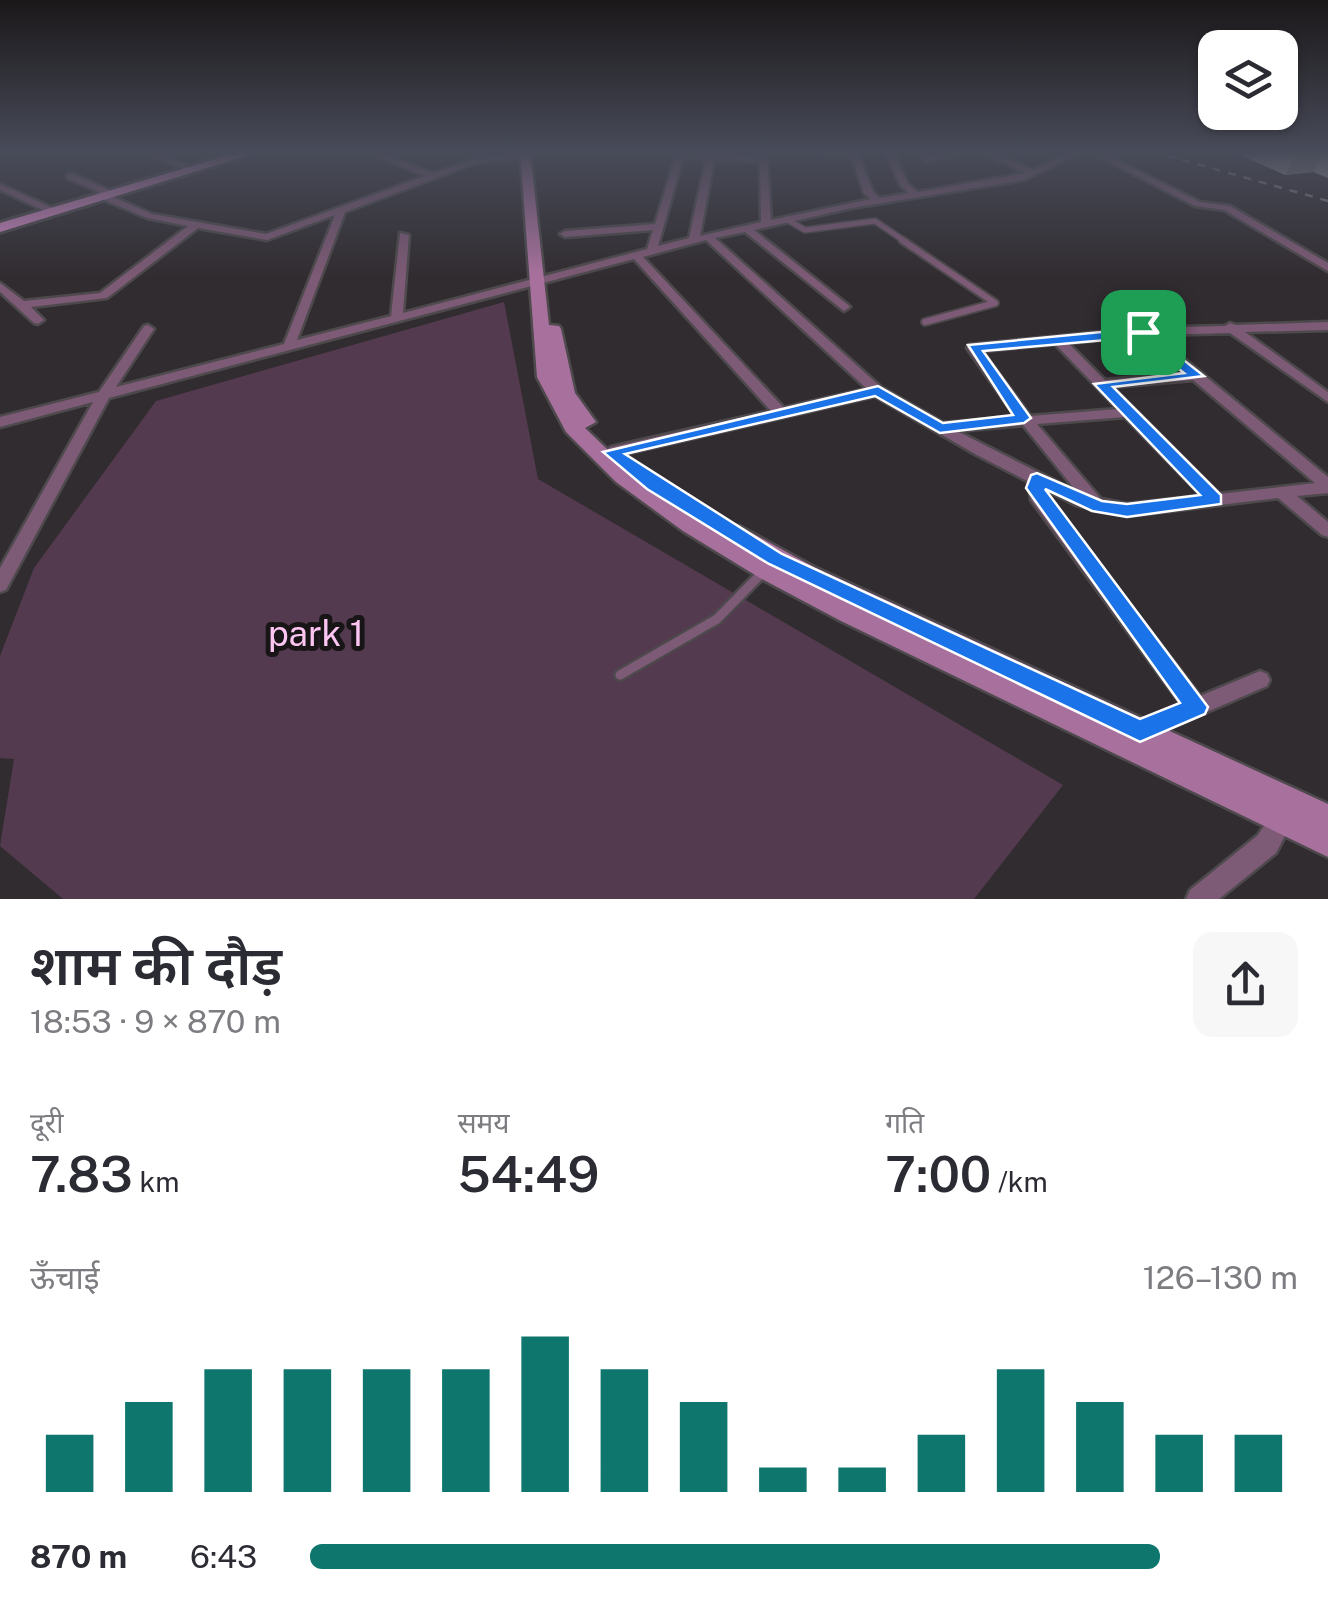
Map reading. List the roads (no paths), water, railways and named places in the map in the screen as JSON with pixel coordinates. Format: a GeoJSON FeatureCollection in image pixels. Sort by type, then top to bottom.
{"type":"FeatureCollection","features":[{"type":"Feature","properties":{"kind":"main road"},"geometry":{"type":"LineString","coordinates":[[0,226],[111,193]]}},
{"type":"Feature","properties":{"kind":"street"},"geometry":{"type":"LineString","coordinates":[[13,193],[52,211]]}},
{"type":"Feature","properties":{"kind":"street"},"geometry":{"type":"LineString","coordinates":[[100,193],[140,214],[267,237],[390,193]]}},
{"type":"Feature","properties":{"kind":"street"},"geometry":{"type":"LineString","coordinates":[[535,193],[542,276],[542,355],[558,409],[606,463],[765,570],[1284,811],[1328,820]]}},
{"type":"Feature","properties":{"kind":"street"},"geometry":{"type":"LineString","coordinates":[[652,250],[668,193]]}},
{"type":"Feature","properties":{"kind":"street"},"geometry":{"type":"LineString","coordinates":[[701,238],[706,193]]}},
{"type":"Feature","properties":{"kind":"street"},"geometry":{"type":"LineString","coordinates":[[766,193],[766,224]]}},
{"type":"Feature","properties":{"kind":"street"},"geometry":{"type":"LineString","coordinates":[[871,193],[873,197]]}},
{"type":"Feature","properties":{"kind":"street"},"geometry":{"type":"LineString","coordinates":[[914,193],[918,196]]}},
{"type":"Feature","properties":{"kind":"street"},"geometry":{"type":"LineString","coordinates":[[0,422],[542,276],[873,197],[933,193]]}},
{"type":"Feature","properties":{"kind":"street"},"geometry":{"type":"LineString","coordinates":[[1176,193],[1198,204],[1227,208],[1328,268]]}},
{"type":"Feature","properties":{"kind":"street"},"geometry":{"type":"LineString","coordinates":[[290,343],[340,213]]}},
{"type":"Feature","properties":{"kind":"street"},"geometry":{"type":"LineString","coordinates":[[20,304],[103,296],[197,224]]}},
{"type":"Feature","properties":{"kind":"street"},"geometry":{"type":"LineString","coordinates":[[565,234],[658,227]]}},
{"type":"Feature","properties":{"kind":"street"},"geometry":{"type":"LineString","coordinates":[[746,228],[844,307]]}},
{"type":"Feature","properties":{"kind":"street"},"geometry":{"type":"LineString","coordinates":[[397,315],[404,235]]}},
{"type":"Feature","properties":{"kind":"street"},"geometry":{"type":"LineString","coordinates":[[701,238],[878,391],[1037,479],[1099,507],[1127,510],[1328,486]]}},
{"type":"Feature","properties":{"kind":"street"},"geometry":{"type":"LineString","coordinates":[[635,254],[781,413]]}},
{"type":"Feature","properties":{"kind":"street"},"geometry":{"type":"LineString","coordinates":[[1308,256],[1328,256]]}},
{"type":"Feature","properties":{"kind":"street"},"geometry":{"type":"LineString","coordinates":[[542,276],[566,393],[611,452],[669,495],[775,559],[1140,731],[1284,811],[1328,841]]}},
{"type":"Feature","properties":{"kind":"street"},"geometry":{"type":"LineString","coordinates":[[0,286],[38,320]]}},
{"type":"Feature","properties":{"kind":"street"},"geometry":{"type":"LineString","coordinates":[[1099,507],[972,351],[1143,332],[1328,326]]}},
{"type":"Feature","properties":{"kind":"street"},"geometry":{"type":"LineString","coordinates":[[1230,327],[1328,398]]}},
{"type":"Feature","properties":{"kind":"street"},"geometry":{"type":"LineString","coordinates":[[0,585],[105,393],[148,330]]}},
{"type":"Feature","properties":{"kind":"street"},"geometry":{"type":"LineString","coordinates":[[1143,332],[1328,486]]}},
{"type":"Feature","properties":{"kind":"street"},"geometry":{"type":"LineString","coordinates":[[1058,340],[1214,500]]}},
{"type":"Feature","properties":{"kind":"street"},"geometry":{"type":"LineString","coordinates":[[1102,384],[1197,376]]}},
{"type":"Feature","properties":{"kind":"street"},"geometry":{"type":"LineString","coordinates":[[611,452],[878,391]]}},
{"type":"Feature","properties":{"kind":"street"},"geometry":{"type":"LineString","coordinates":[[940,428],[1128,412]]}},
{"type":"Feature","properties":{"kind":"street"},"geometry":{"type":"LineString","coordinates":[[1037,479],[1037,496],[1196,707]]}},
{"type":"Feature","properties":{"kind":"street"},"geometry":{"type":"LineString","coordinates":[[1282,492],[1328,531]]}},
{"type":"Feature","properties":{"kind":"street"},"geometry":{"type":"LineString","coordinates":[[1140,731],[1260,680]]}},
{"type":"Feature","properties":{"kind":"street"},"geometry":{"type":"LineString","coordinates":[[1199,899],[1267,844],[1284,811]]}},
{"type":"Feature","properties":{"kind":"lane"},"geometry":{"type":"LineString","coordinates":[[786,219],[804,230],[875,221],[995,303],[925,322]]}},
{"type":"Feature","properties":{"kind":"lane"},"geometry":{"type":"LineString","coordinates":[[620,675],[717,619],[745,595],[765,570]]}},
{"type":"Feature","properties":{"kind":"railway"},"geometry":{"type":"LineString","coordinates":[[1300,193],[1328,201]]}},
{"type":"Feature","properties":{"kind":"park label","name":"park 1"},"geometry":{"type":"Point","coordinates":[316,633]}}]}
